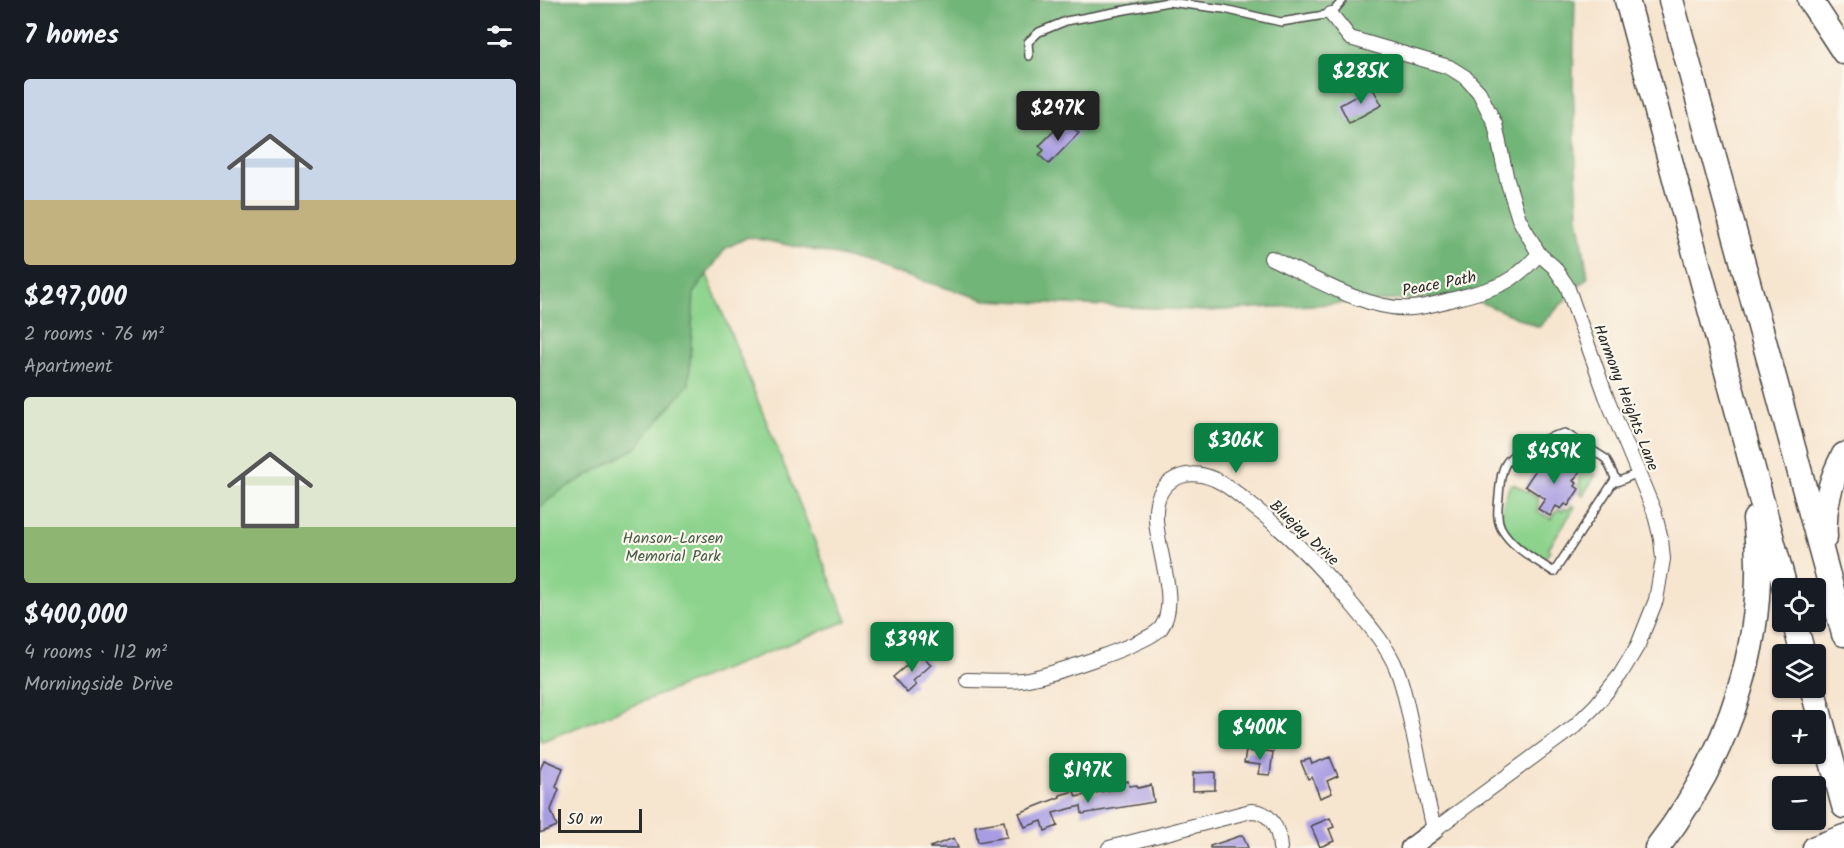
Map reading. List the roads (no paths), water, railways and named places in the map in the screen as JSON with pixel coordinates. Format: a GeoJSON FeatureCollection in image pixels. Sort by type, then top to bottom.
{"type":"FeatureCollection","features":[{"type":"Feature","properties":{"kind":"highway"},"geometry":{"type":"LineString","coordinates":[[1627,0],[1782,578]]}},
{"type":"Feature","properties":{"kind":"highway"},"geometry":{"type":"LineString","coordinates":[[1671,0],[1844,634]]}},
{"type":"Feature","properties":{"kind":"highway"},"geometry":{"type":"LineString","coordinates":[[1810,0],[1844,52]]}},
{"type":"Feature","properties":{"kind":"highway"},"geometry":{"type":"LineString","coordinates":[[1656,848],[1685,808],[1714,758],[1731,719],[1745,674],[1752,633],[1758,567],[1756,522],[1740,435],[1742,428]]}},
{"type":"Feature","properties":{"kind":"highway"},"geometry":{"type":"LineString","coordinates":[[1844,455],[1829,492],[1824,525],[1844,624]]}},
{"type":"Feature","properties":{"kind":"highway"},"geometry":{"type":"LineString","coordinates":[[1815,698],[1844,806]]}},
{"type":"Feature","properties":{"kind":"highway"},"geometry":{"type":"LineString","coordinates":[[1815,848],[1844,837]]}},
{"type":"Feature","properties":{"kind":"street","name":"Harmony Heights Lane"},"geometry":{"type":"LineString","coordinates":[[1331,14],[1350,38],[1449,67],[1465,77],[1479,92],[1495,124],[1513,202],[1539,254],[1554,267],[1567,286],[1606,396],[1654,511],[1661,538],[1663,559],[1656,600],[1638,645],[1620,675],[1596,705],[1575,726],[1434,830]]}},
{"type":"Feature","properties":{"kind":"street","name":"Peace Path"},"geometry":{"type":"LineString","coordinates":[[1271,258],[1362,300],[1392,307],[1411,308],[1496,288],[1526,269],[1539,254]]}},
{"type":"Feature","properties":{"kind":"street","name":"Bluejay Drive"},"geometry":{"type":"LineString","coordinates":[[967,680],[1022,680],[1116,651],[1149,638],[1161,627],[1166,615],[1168,597],[1166,573],[1154,511],[1159,495],[1169,481],[1184,474],[1199,474],[1215,479],[1268,518],[1322,568],[1369,625],[1388,653],[1397,670],[1405,696],[1434,830]]}},
{"type":"Feature","properties":{"kind":"street"},"geometry":{"type":"LineString","coordinates":[[1109,848],[1251,811],[1261,811],[1272,820],[1280,838],[1280,848]]}},
{"type":"Feature","properties":{"kind":"street"},"geometry":{"type":"LineString","coordinates":[[1410,848],[1434,830]]}},
{"type":"Feature","properties":{"kind":"lane"},"geometry":{"type":"LineString","coordinates":[[1029,56],[1028,42],[1039,32],[1066,21],[1168,2],[1224,9],[1281,22],[1331,14],[1343,0]]}},
{"type":"Feature","properties":{"kind":"lane"},"geometry":{"type":"LineString","coordinates":[[1616,478],[1554,572],[1515,544],[1498,521],[1501,477],[1511,456],[1556,435],[1565,433],[1606,459],[1616,478],[1617,482],[1638,473]]}},
{"type":"Feature","properties":{"kind":"park label","name":"Hanson-Larsen Memorial Park"},"geometry":{"type":"Point","coordinates":[673,546]}}]}
